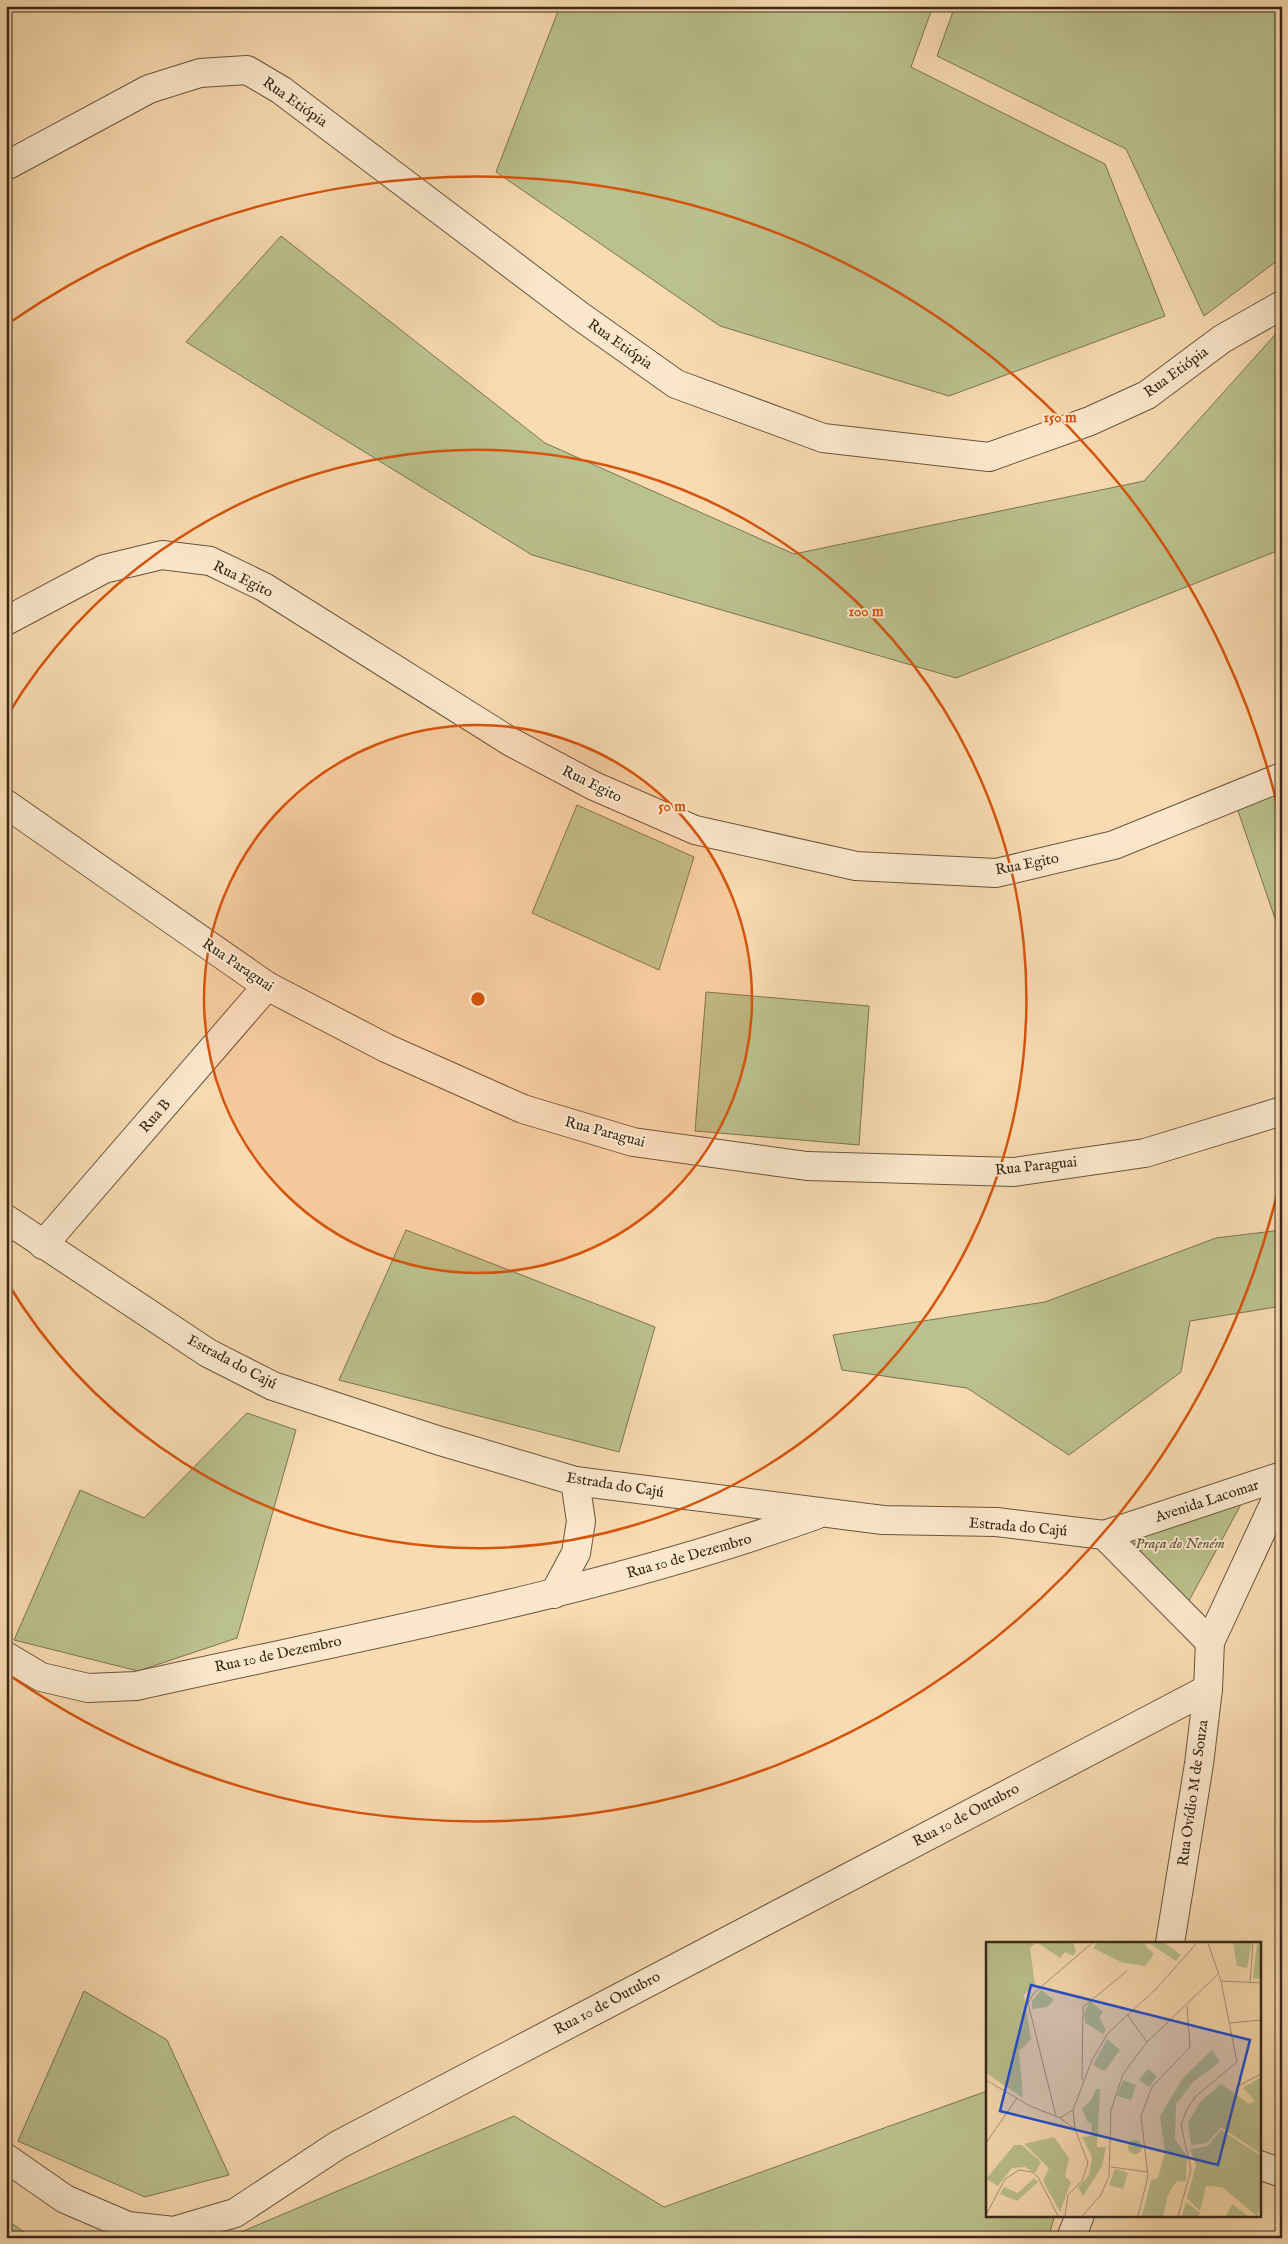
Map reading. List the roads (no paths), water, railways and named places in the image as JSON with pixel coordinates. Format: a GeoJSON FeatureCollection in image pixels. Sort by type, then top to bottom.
{"type":"FeatureCollection","features":[{"type":"Feature","properties":{"kind":"street","name":"Rua Etiópia"},"geometry":{"type":"LineString","coordinates":[[6,166],[150,89],[200,73],[247,70],[281,90],[580,316],[676,384],[823,438],[979,456],[989,457],[1090,421],[1147,395],[1222,339],[1282,305]]}},
{"type":"Feature","properties":{"kind":"street","name":"Rua Egito"},"geometry":{"type":"LineString","coordinates":[[6,621],[104,570],[162,555],[210,562],[264,587],[511,742],[594,786],[695,830],[856,866],[996,872],[1114,845],[1282,777]]}},
{"type":"Feature","properties":{"kind":"street","name":"Rua Paraguai"},"geometry":{"type":"LineString","coordinates":[[6,804],[267,986],[386,1048],[523,1109],[634,1142],[807,1166],[1014,1172],[1145,1153],[1282,1112]]}},
{"type":"Feature","properties":{"kind":"street","name":"Rua B"},"geometry":{"type":"LineString","coordinates":[[43,1245],[267,986]]}},
{"type":"Feature","properties":{"kind":"street","name":"Estrada do Cajú"},"geometry":{"type":"LineString","coordinates":[[6,1219],[208,1353],[274,1386],[437,1440],[575,1481],[883,1520],[996,1522],[1104,1535]]}},
{"type":"Feature","properties":{"kind":"street","name":"Avenida Lacomar"},"geometry":{"type":"LineString","coordinates":[[1104,1535],[1282,1476]]}},
{"type":"Feature","properties":{"kind":"street"},"geometry":{"type":"LineString","coordinates":[[554,1594],[576,1553],[581,1521],[575,1481]]}},
{"type":"Feature","properties":{"kind":"street","name":"Avenida Lacomar"},"geometry":{"type":"LineString","coordinates":[[1210,1642],[1282,1487]]}},
{"type":"Feature","properties":{"kind":"street","name":"Rua 10 de Dezembro"},"geometry":{"type":"LineString","coordinates":[[6,1656],[41,1677],[88,1688],[136,1686],[554,1594],[719,1549],[823,1513]]}},
{"type":"Feature","properties":{"kind":"street"},"geometry":{"type":"LineString","coordinates":[[1104,1535],[1210,1642]]}},
{"type":"Feature","properties":{"kind":"street","name":"Rua Ovídio M de Souza"},"geometry":{"type":"LineString","coordinates":[[1170,1942],[1200,1764],[1208,1689],[1210,1642]]}},
{"type":"Feature","properties":{"kind":"street","name":"Rua 10 de Outubro"},"geometry":{"type":"LineString","coordinates":[[6,2158],[65,2199],[128,2226],[174,2231],[235,2213],[338,2144],[1208,1689]]}},
{"type":"Feature","properties":{"kind":"street"},"geometry":{"type":"LineString","coordinates":[[1260,2165],[1282,2174]]}},
{"type":"Feature","properties":{"kind":"street"},"geometry":{"type":"LineString","coordinates":[[1071,2238],[1080,2216]]}},
{"type":"Feature","properties":{"kind":"park label","name":"Praça do Neném"},"geometry":{"type":"Point","coordinates":[1180,1543]}}]}
